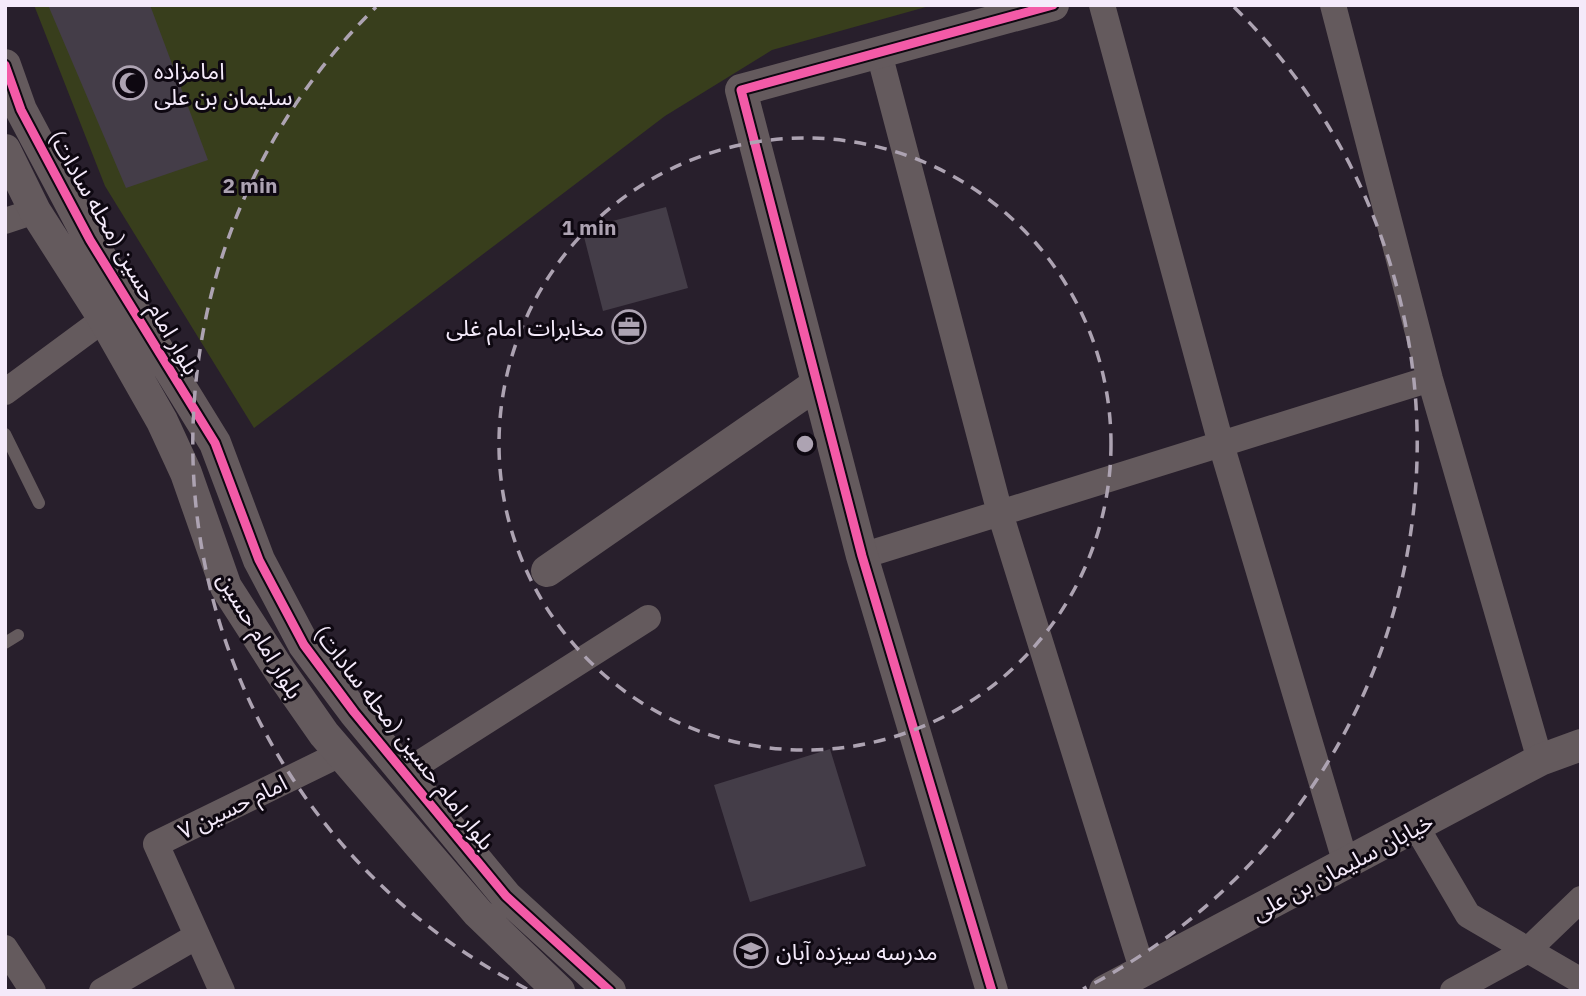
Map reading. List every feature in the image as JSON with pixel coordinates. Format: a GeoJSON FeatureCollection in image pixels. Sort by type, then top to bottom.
{"type":"FeatureCollection","features":[{"type":"Feature","properties":{"kind":"street"},"geometry":{"type":"LineString","coordinates":[[992,991],[862,556],[741,90],[1053,5]]}},
{"type":"Feature","properties":{"kind":"street"},"geometry":{"type":"LineString","coordinates":[[1102,5],[1221,444],[1346,864]]}},
{"type":"Feature","properties":{"kind":"street"},"geometry":{"type":"LineString","coordinates":[[1333,5],[1430,379],[1540,760]]}},
{"type":"Feature","properties":{"kind":"street"},"geometry":{"type":"LineString","coordinates":[[879,53],[1000,513],[1143,972]]}},
{"type":"Feature","properties":{"kind":"street","name":"بلوار امام حسین (محله سادات)"},"geometry":{"type":"LineString","coordinates":[[5,65],[21,110],[90,240],[215,443],[258,560],[304,645],[354,712],[506,896],[610,991]]}},
{"type":"Feature","properties":{"kind":"street","name":"بلوار امام حسین"},"geometry":{"type":"LineString","coordinates":[[5,150],[35,211],[104,319],[162,421],[186,473],[226,587],[280,671],[340,754],[478,913],[559,991]]}},
{"type":"Feature","properties":{"kind":"street"},"geometry":{"type":"LineString","coordinates":[[5,221],[35,211]]}},
{"type":"Feature","properties":{"kind":"street"},"geometry":{"type":"LineString","coordinates":[[5,392],[104,319]]}},
{"type":"Feature","properties":{"kind":"street"},"geometry":{"type":"LineString","coordinates":[[862,556],[1430,379]]}},
{"type":"Feature","properties":{"kind":"street"},"geometry":{"type":"LineString","coordinates":[[547,570],[817,384]]}},
{"type":"Feature","properties":{"kind":"street"},"geometry":{"type":"LineString","coordinates":[[406,772],[648,618]]}},
{"type":"Feature","properties":{"kind":"street","name":"خیابان سلیمان بن علی"},"geometry":{"type":"LineString","coordinates":[[1105,991],[1417,828],[1540,760],[1581,745]]}},
{"type":"Feature","properties":{"kind":"street","name":"امام حسین ۷"},"geometry":{"type":"LineString","coordinates":[[222,991],[156,844],[340,754]]}},
{"type":"Feature","properties":{"kind":"street"},"geometry":{"type":"LineString","coordinates":[[1417,828],[1468,915],[1581,981]]}},
{"type":"Feature","properties":{"kind":"street"},"geometry":{"type":"LineString","coordinates":[[1454,991],[1528,950],[1581,899]]}},
{"type":"Feature","properties":{"kind":"street"},"geometry":{"type":"LineString","coordinates":[[102,991],[197,936]]}},
{"type":"Feature","properties":{"kind":"street"},"geometry":{"type":"LineString","coordinates":[[5,947],[33,991]]}},
{"type":"Feature","properties":{"kind":"lane"},"geometry":{"type":"LineString","coordinates":[[5,434],[39,503]]}},
{"type":"Feature","properties":{"kind":"lane"},"geometry":{"type":"LineString","coordinates":[[5,643],[18,635]]}},
{"type":"Feature","properties":{"kind":"green space"},"geometry":{"type":"Polygon","coordinates":[[[34,5],[933,5],[772,50],[665,116],[254,428],[105,186],[34,5]]]}},
{"type":"Feature","properties":{"kind":"building","name":"امامزاده سلیمان بن علی"},"geometry":{"type":"Polygon","coordinates":[[[48,5],[150,5],[208,160],[126,188],[48,5]]]}},
{"type":"Feature","properties":{"kind":"building"},"geometry":{"type":"Polygon","coordinates":[[[666,207],[688,288],[603,311],[582,229],[666,207]]]}},
{"type":"Feature","properties":{"kind":"building"},"geometry":{"type":"Polygon","coordinates":[[[830,749],[866,866],[750,902],[714,785],[830,749]]]}},
{"type":"Feature","properties":{"kind":"cycle path"},"geometry":{"type":"LineString","coordinates":[[992,991],[862,556],[741,90],[1053,5]]}},
{"type":"Feature","properties":{"kind":"cycle path"},"geometry":{"type":"LineString","coordinates":[[5,65],[21,110],[90,240],[215,443],[259,560],[304,645],[354,712],[506,896],[610,991]]}},
{"type":"Feature","properties":{"kind":"place","name":"امامزاده سلیمان بن علی"},"geometry":{"type":"Point","coordinates":[130,83]}},
{"type":"Feature","properties":{"kind":"place","name":"مخابرات امام غلی"},"geometry":{"type":"Point","coordinates":[629,327]}},
{"type":"Feature","properties":{"kind":"place","name":"مدرسه سیزده آبان"},"geometry":{"type":"Point","coordinates":[751,951]}}]}
